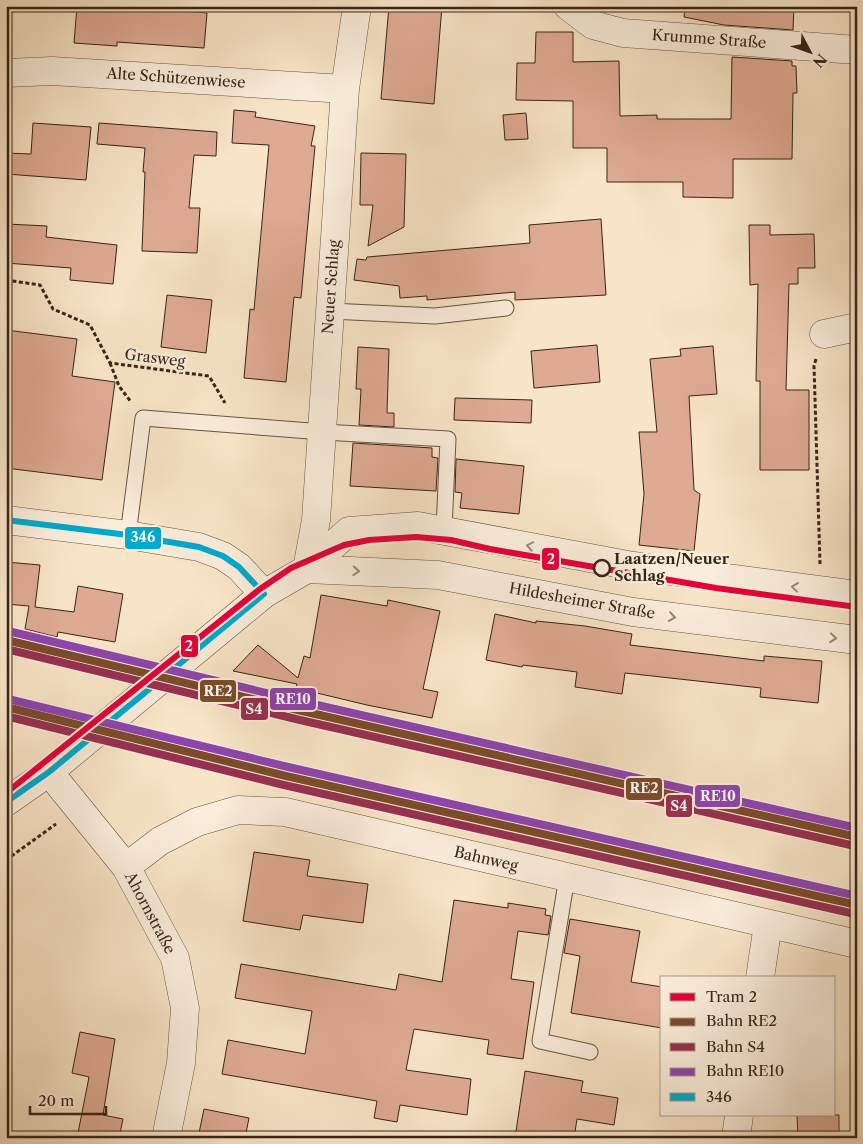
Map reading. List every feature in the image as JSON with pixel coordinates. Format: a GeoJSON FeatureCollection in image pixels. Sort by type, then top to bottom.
{"type":"FeatureCollection","features":[{"type":"Feature","properties":{"kind":"street","name":"Neuer Schlag"},"geometry":{"type":"LineString","coordinates":[[307,568],[316,520],[345,89],[357,6]]}},
{"type":"Feature","properties":{"kind":"street","name":"Krumme Straße"},"geometry":{"type":"LineString","coordinates":[[568,6],[593,25],[623,33],[857,50]]}},
{"type":"Feature","properties":{"kind":"street","name":"Alte Schützenwiese"},"geometry":{"type":"LineString","coordinates":[[6,73],[52,71],[345,89]]}},
{"type":"Feature","properties":{"kind":"street"},"geometry":{"type":"LineString","coordinates":[[824,334],[857,327]]}},
{"type":"Feature","properties":{"kind":"street"},"geometry":{"type":"LineString","coordinates":[[6,520],[128,535],[198,547],[223,556],[239,568],[264,594]]}},
{"type":"Feature","properties":{"kind":"street"},"geometry":{"type":"LineString","coordinates":[[6,802],[49,772],[264,594],[307,568],[349,531],[418,526],[633,566],[857,595]]}},
{"type":"Feature","properties":{"kind":"street","name":"Hildesheimer Straße"},"geometry":{"type":"LineString","coordinates":[[307,568],[438,575],[633,612],[857,640]]}},
{"type":"Feature","properties":{"kind":"street","name":"Ahornstraße"},"geometry":{"type":"LineString","coordinates":[[49,772],[126,867],[175,958],[185,1008],[181,1063],[166,1138]]}},
{"type":"Feature","properties":{"kind":"street","name":"Bahnweg"},"geometry":{"type":"LineString","coordinates":[[126,867],[160,841],[197,822],[238,810],[285,812],[857,944]]}},
{"type":"Feature","properties":{"kind":"street"},"geometry":{"type":"LineString","coordinates":[[760,976],[768,924]]}},
{"type":"Feature","properties":{"kind":"street"},"geometry":{"type":"LineString","coordinates":[[736,1138],[739,1116]]}},
{"type":"Feature","properties":{"kind":"lane"},"geometry":{"type":"LineString","coordinates":[[330,311],[435,316],[506,308]]}},
{"type":"Feature","properties":{"kind":"lane"},"geometry":{"type":"LineString","coordinates":[[128,535],[143,418],[323,432],[448,439],[444,530]]}},
{"type":"Feature","properties":{"kind":"lane"},"geometry":{"type":"LineString","coordinates":[[567,878],[540,1041],[590,1052]]}},
{"type":"Feature","properties":{"kind":"path","name":"Grasweg"},"geometry":{"type":"LineString","coordinates":[[6,280],[40,285],[53,309],[90,324],[110,363],[209,376],[228,407]]}},
{"type":"Feature","properties":{"kind":"path"},"geometry":{"type":"LineString","coordinates":[[821,590],[814,366],[824,334]]}},
{"type":"Feature","properties":{"kind":"path"},"geometry":{"type":"LineString","coordinates":[[110,363],[119,386],[143,418]]}},
{"type":"Feature","properties":{"kind":"path"},"geometry":{"type":"LineString","coordinates":[[6,860],[50,830],[78,807]]}},
{"type":"Feature","properties":{"kind":"building"},"geometry":{"type":"Polygon","coordinates":[[[77,6],[119,6],[207,13],[204,48],[117,42],[117,46],[74,43],[77,6]]]}},
{"type":"Feature","properties":{"kind":"building"},"geometry":{"type":"Polygon","coordinates":[[[389,6],[442,6],[434,104],[381,99],[389,6]]]}},
{"type":"Feature","properties":{"kind":"building"},"geometry":{"type":"Polygon","coordinates":[[[685,6],[794,6],[793,30],[724,25],[684,17],[685,6]]]}},
{"type":"Feature","properties":{"kind":"building"},"geometry":{"type":"Polygon","coordinates":[[[536,32],[573,32],[573,62],[619,61],[620,116],[657,115],[657,119],[731,119],[732,57],[792,61],[792,66],[796,66],[797,93],[793,93],[792,159],[733,159],[733,198],[683,197],[683,182],[607,182],[607,148],[573,148],[573,101],[516,100],[517,63],[535,63],[536,32]]]}},
{"type":"Feature","properties":{"kind":"building"},"geometry":{"type":"Polygon","coordinates":[[[234,110],[256,112],[255,117],[315,126],[311,146],[315,146],[301,298],[294,297],[286,382],[244,378],[250,309],[254,310],[269,145],[232,143],[234,110]]]}},
{"type":"Feature","properties":{"kind":"building"},"geometry":{"type":"Polygon","coordinates":[[[526,113],[528,139],[505,140],[503,115],[526,113]]]}},
{"type":"Feature","properties":{"kind":"building"},"geometry":{"type":"Polygon","coordinates":[[[33,123],[91,127],[86,180],[6,174],[6,153],[31,154],[33,123]]]}},
{"type":"Feature","properties":{"kind":"building"},"geometry":{"type":"Polygon","coordinates":[[[99,123],[217,132],[216,156],[194,155],[189,208],[200,208],[197,253],[142,251],[145,148],[97,144],[99,123]]]}},
{"type":"Feature","properties":{"kind":"building"},"geometry":{"type":"Polygon","coordinates":[[[361,153],[406,154],[404,227],[368,246],[373,205],[360,205],[361,153]]]}},
{"type":"Feature","properties":{"kind":"building"},"geometry":{"type":"Polygon","coordinates":[[[601,219],[606,295],[515,300],[515,292],[427,300],[427,296],[400,298],[399,286],[354,280],[357,259],[366,260],[367,257],[530,243],[529,225],[601,219]]]}},
{"type":"Feature","properties":{"kind":"building"},"geometry":{"type":"Polygon","coordinates":[[[6,224],[47,226],[46,237],[117,245],[113,284],[70,280],[71,268],[6,263],[6,224]]]}},
{"type":"Feature","properties":{"kind":"building"},"geometry":{"type":"Polygon","coordinates":[[[749,225],[770,225],[770,235],[814,234],[815,268],[798,268],[798,284],[789,284],[786,390],[809,390],[809,470],[760,470],[760,381],[756,381],[758,284],[750,285],[749,225]]]}},
{"type":"Feature","properties":{"kind":"building"},"geometry":{"type":"Polygon","coordinates":[[[167,295],[212,300],[206,353],[161,347],[167,295]]]}},
{"type":"Feature","properties":{"kind":"building"},"geometry":{"type":"Polygon","coordinates":[[[6,330],[77,339],[72,376],[115,382],[102,480],[6,468],[6,330]]]}},
{"type":"Feature","properties":{"kind":"building"},"geometry":{"type":"Polygon","coordinates":[[[597,345],[600,382],[534,388],[531,351],[597,345]]]}},
{"type":"Feature","properties":{"kind":"building"},"geometry":{"type":"Polygon","coordinates":[[[713,346],[717,394],[689,396],[694,490],[700,494],[694,551],[639,545],[644,494],[639,432],[657,432],[650,359],[681,356],[680,349],[713,346]]]}},
{"type":"Feature","properties":{"kind":"building"},"geometry":{"type":"Polygon","coordinates":[[[358,347],[389,349],[387,413],[394,413],[394,427],[359,425],[361,389],[356,389],[358,347]]]}},
{"type":"Feature","properties":{"kind":"building"},"geometry":{"type":"Polygon","coordinates":[[[455,398],[532,400],[531,423],[454,420],[455,398]]]}},
{"type":"Feature","properties":{"kind":"building"},"geometry":{"type":"Polygon","coordinates":[[[353,443],[432,448],[432,457],[438,458],[436,491],[350,486],[353,443]]]}},
{"type":"Feature","properties":{"kind":"building"},"geometry":{"type":"Polygon","coordinates":[[[456,459],[524,466],[519,514],[460,508],[462,493],[455,492],[456,459]]]}},
{"type":"Feature","properties":{"kind":"building"},"geometry":{"type":"Polygon","coordinates":[[[6,562],[40,565],[35,607],[74,612],[78,586],[123,594],[115,642],[58,632],[57,637],[25,629],[29,606],[6,604],[6,562]]]}},
{"type":"Feature","properties":{"kind":"building"},"geometry":{"type":"Polygon","coordinates":[[[321,595],[387,606],[388,600],[440,611],[423,689],[438,692],[432,718],[367,705],[296,688],[297,684],[233,671],[258,645],[298,678],[304,656],[310,658],[321,595]]]}},
{"type":"Feature","properties":{"kind":"building"},"geometry":{"type":"Polygon","coordinates":[[[495,614],[536,623],[536,621],[585,626],[632,634],[630,645],[764,661],[764,656],[822,661],[818,703],[760,697],[761,688],[625,673],[622,694],[575,687],[577,672],[523,665],[522,667],[486,660],[495,614]]]}},
{"type":"Feature","properties":{"kind":"building"},"geometry":{"type":"Polygon","coordinates":[[[254,852],[310,860],[307,876],[368,884],[363,923],[303,915],[300,930],[243,921],[254,852]]]}},
{"type":"Feature","properties":{"kind":"building"},"geometry":{"type":"Polygon","coordinates":[[[454,900],[508,908],[508,903],[546,909],[545,915],[551,916],[548,935],[518,931],[511,979],[534,982],[523,1059],[487,1054],[489,1040],[414,1029],[406,1070],[471,1079],[467,1115],[400,1105],[397,1122],[374,1118],[377,1101],[222,1074],[228,1040],[305,1054],[312,1011],[235,998],[241,964],[396,990],[399,974],[442,982],[454,900]]]}},
{"type":"Feature","properties":{"kind":"building"},"geometry":{"type":"Polygon","coordinates":[[[570,919],[640,931],[631,982],[660,987],[660,1028],[571,1013],[580,956],[564,953],[570,919]]]}},
{"type":"Feature","properties":{"kind":"building"},"geometry":{"type":"Polygon","coordinates":[[[80,1032],[115,1039],[103,1115],[123,1119],[119,1138],[77,1138],[89,1077],[72,1073],[80,1032]]]}},
{"type":"Feature","properties":{"kind":"building"},"geometry":{"type":"Polygon","coordinates":[[[525,1071],[583,1081],[581,1092],[618,1098],[614,1125],[577,1119],[574,1138],[515,1138],[525,1071]]]}},
{"type":"Feature","properties":{"kind":"building"},"geometry":{"type":"Polygon","coordinates":[[[204,1109],[249,1118],[245,1138],[198,1138],[204,1109]]]}},
{"type":"Feature","properties":{"kind":"building"},"geometry":{"type":"Polygon","coordinates":[[[839,1115],[839,1138],[798,1138],[797,1116],[839,1115]]]}},
{"type":"Feature","properties":{"kind":"tram line","name":"2"},"geometry":{"type":"LineString","coordinates":[[6,793],[260,589],[291,568],[344,545],[369,540],[416,537],[451,540],[490,549],[716,588],[857,607]]}},
{"type":"Feature","properties":{"kind":"rail line","name":"RE10"},"geometry":{"type":"LineString","coordinates":[[8,631],[304,702],[857,828]]}},
{"type":"Feature","properties":{"kind":"rail line","name":"RE2"},"geometry":{"type":"LineString","coordinates":[[6,640],[302,711],[857,837]]}},
{"type":"Feature","properties":{"kind":"rail line","name":"S4"},"geometry":{"type":"LineString","coordinates":[[6,649],[300,720],[855,846]]}},
{"type":"Feature","properties":{"kind":"rail line","name":"RE10"},"geometry":{"type":"LineString","coordinates":[[8,699],[288,767],[857,896]]}},
{"type":"Feature","properties":{"kind":"rail line","name":"RE2"},"geometry":{"type":"LineString","coordinates":[[6,707],[286,776],[857,905]]}},
{"type":"Feature","properties":{"kind":"rail line","name":"S4"},"geometry":{"type":"LineString","coordinates":[[6,716],[284,785],[855,914]]}},
{"type":"Feature","properties":{"kind":"transit line","name":"346"},"geometry":{"type":"LineString","coordinates":[[6,520],[128,535],[199,547],[223,556],[239,567],[264,594]]}},
{"type":"Feature","properties":{"kind":"transit line","name":"346"},"geometry":{"type":"LineString","coordinates":[[6,802],[49,772],[264,594]]}},
{"type":"Feature","properties":{"kind":"place","name":"Laatzen/Neuer Schlag"},"geometry":{"type":"Point","coordinates":[602,568]}}]}
